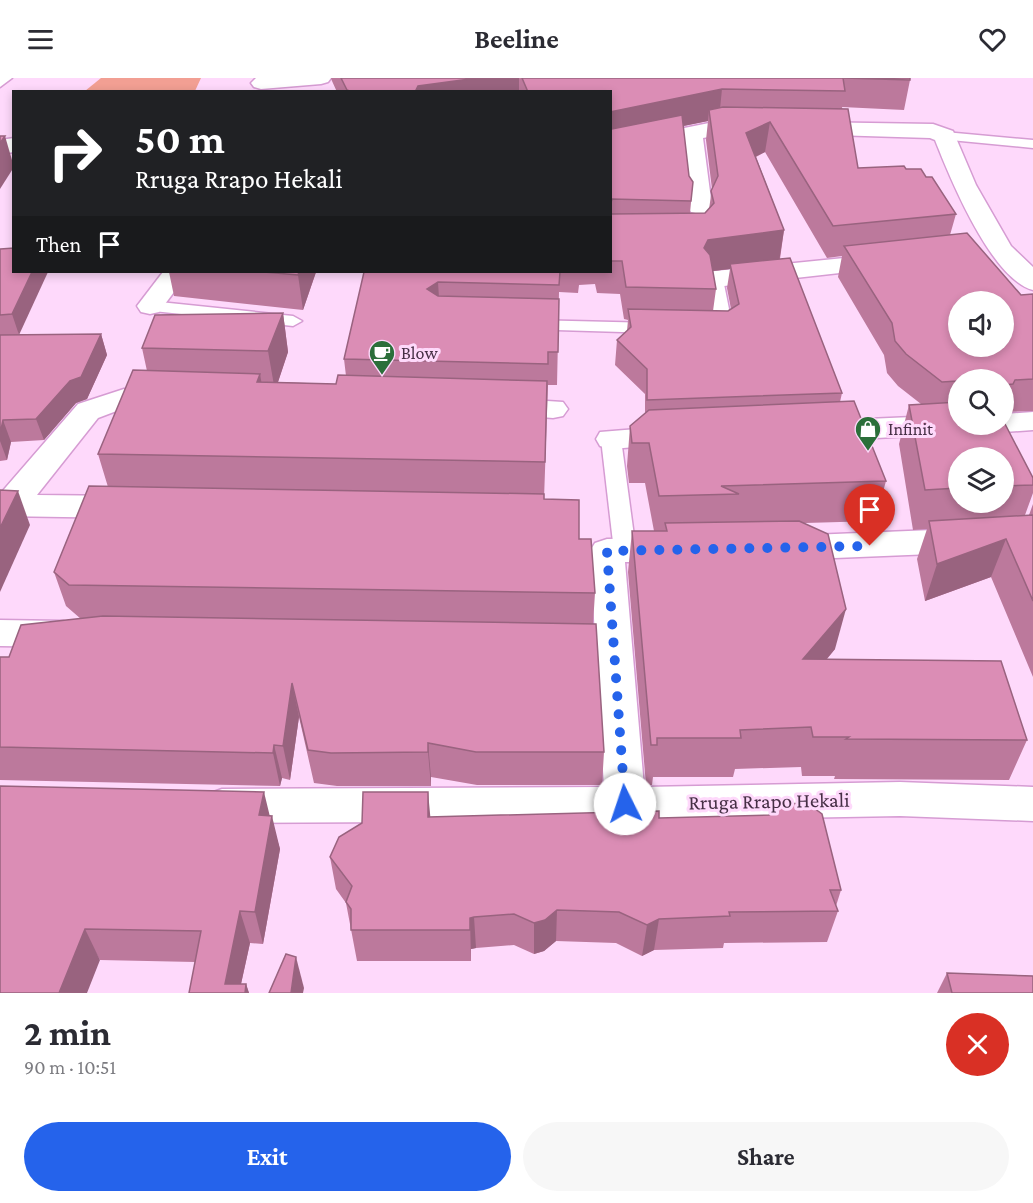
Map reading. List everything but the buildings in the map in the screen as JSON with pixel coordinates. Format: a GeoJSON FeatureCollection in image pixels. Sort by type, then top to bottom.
{"type":"FeatureCollection","features":[{"type":"Feature","properties":{"kind":"street"},"geometry":{"type":"LineString","coordinates":[[260,84],[321,78]]}},
{"type":"Feature","properties":{"kind":"street"},"geometry":{"type":"LineString","coordinates":[[612,150],[719,128],[933,132],[945,136],[989,251],[1033,282]]}},
{"type":"Feature","properties":{"kind":"street"},"geometry":{"type":"LineString","coordinates":[[691,132],[699,214]]}},
{"type":"Feature","properties":{"kind":"street"},"geometry":{"type":"LineString","coordinates":[[715,279],[910,259]]}},
{"type":"Feature","properties":{"kind":"street"},"geometry":{"type":"LineString","coordinates":[[150,306],[175,273]]}},
{"type":"Feature","properties":{"kind":"street"},"geometry":{"type":"LineString","coordinates":[[5,505],[88,411],[124,398],[194,399]]}},
{"type":"Feature","properties":{"kind":"street"},"geometry":{"type":"LineString","coordinates":[[472,406],[553,409]]}},
{"type":"Feature","properties":{"kind":"street"},"geometry":{"type":"LineString","coordinates":[[1014,422],[1033,421]]}},
{"type":"Feature","properties":{"kind":"street"},"geometry":{"type":"LineString","coordinates":[[789,432],[948,425]]}},
{"type":"Feature","properties":{"kind":"street"},"geometry":{"type":"LineString","coordinates":[[611,439],[706,435]]}},
{"type":"Feature","properties":{"kind":"street"},"geometry":{"type":"LineString","coordinates":[[5,505],[150,507]]}},
{"type":"Feature","properties":{"kind":"street"},"geometry":{"type":"LineString","coordinates":[[755,548],[933,544],[1033,538]]}},
{"type":"Feature","properties":{"kind":"street"},"geometry":{"type":"LineString","coordinates":[[625,804],[614,643],[616,551],[708,549]]}},
{"type":"Feature","properties":{"kind":"street"},"geometry":{"type":"LineString","coordinates":[[0,633],[90,635]]}},
{"type":"Feature","properties":{"kind":"street"},"geometry":{"type":"LineString","coordinates":[[578,642],[614,643]]}},
{"type":"Feature","properties":{"kind":"street","name":"Rruga Rrapo Hekali"},"geometry":{"type":"LineString","coordinates":[[186,805],[625,804],[900,799],[1033,804]]}},
{"type":"Feature","properties":{"kind":"lane"},"geometry":{"type":"LineString","coordinates":[[0,83],[5,78]]}},
{"type":"Feature","properties":{"kind":"lane"},"geometry":{"type":"LineString","coordinates":[[945,136],[1033,144]]}},
{"type":"Feature","properties":{"kind":"lane"},"geometry":{"type":"LineString","coordinates":[[691,328],[724,329],[715,279]]}},
{"type":"Feature","properties":{"kind":"lane"},"geometry":{"type":"LineString","coordinates":[[150,306],[293,321]]}},
{"type":"Feature","properties":{"kind":"lane"},"geometry":{"type":"LineString","coordinates":[[509,324],[669,328]]}},
{"type":"Feature","properties":{"kind":"lane"},"geometry":{"type":"LineString","coordinates":[[611,439],[616,551]]}},
{"type":"Feature","properties":{"kind":"shaded area"},"geometry":{"type":"Polygon","coordinates":[[[101,78],[201,78],[195,90],[86,90],[101,78]]]}},
{"type":"Feature","properties":{"kind":"place","name":"Blow"},"geometry":{"type":"Point","coordinates":[382,376]}},
{"type":"Feature","properties":{"kind":"place","name":"Infinit"},"geometry":{"type":"Point","coordinates":[868,452]}},
{"type":"Feature","properties":{"kind":"route"},"geometry":{"type":"LineString","coordinates":[[625,804],[607,551],[870,546]]}}]}
